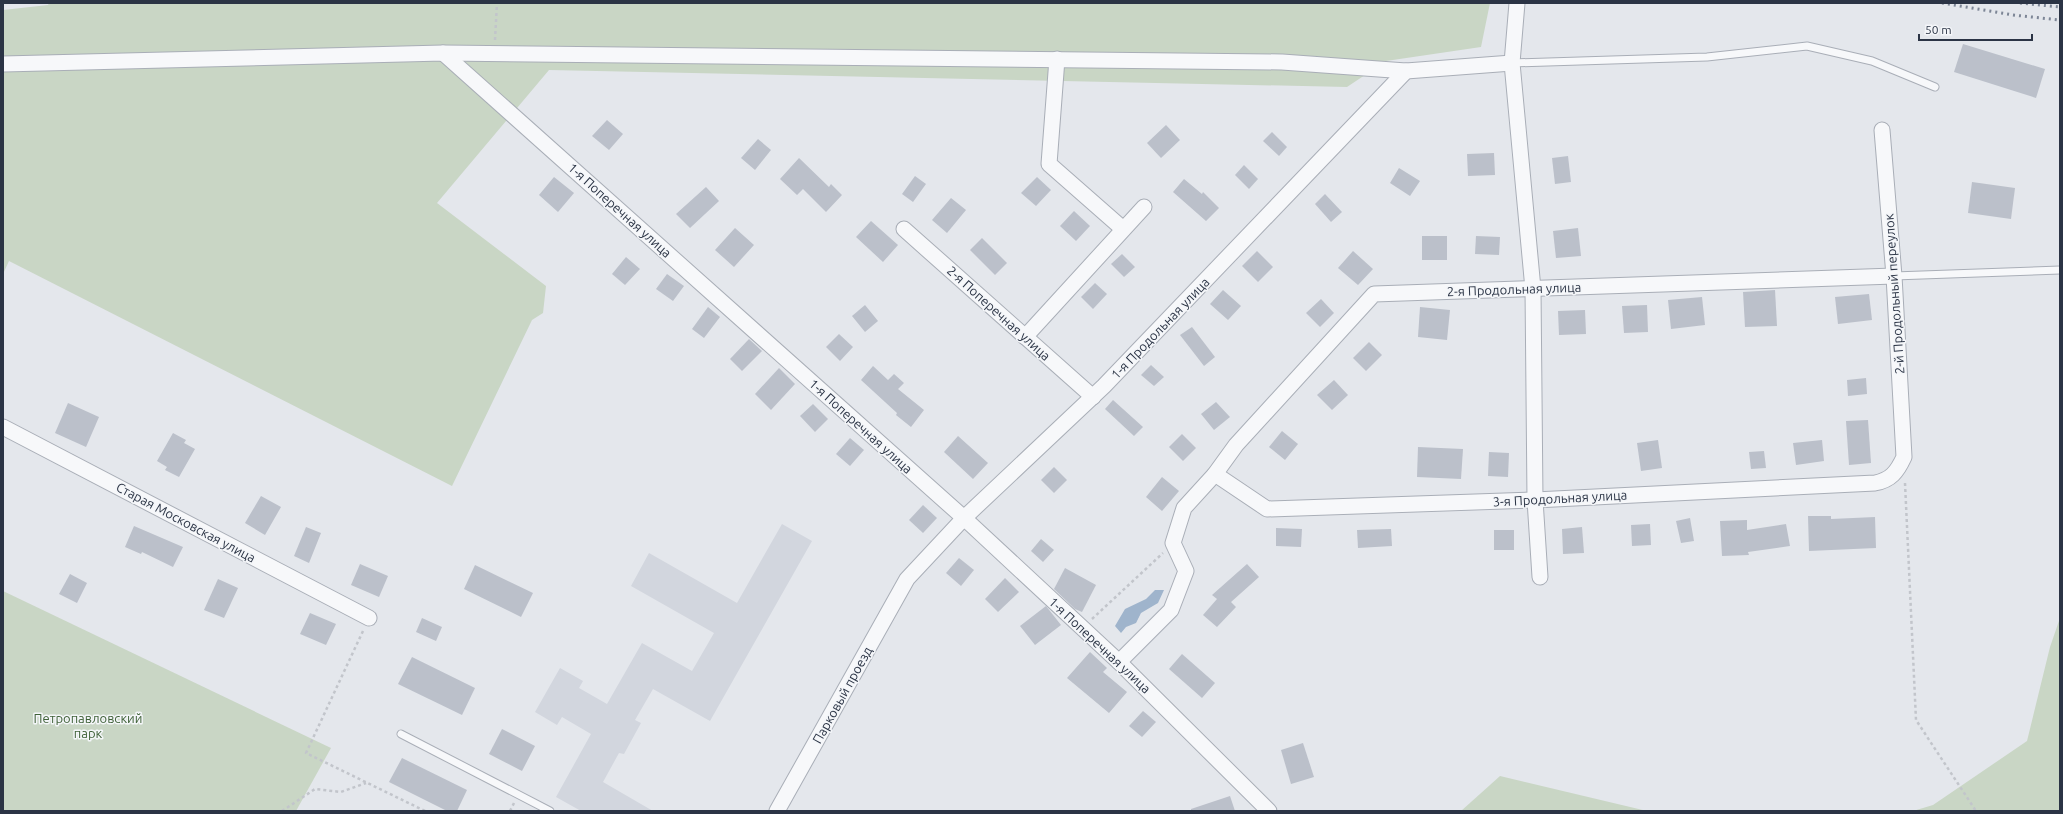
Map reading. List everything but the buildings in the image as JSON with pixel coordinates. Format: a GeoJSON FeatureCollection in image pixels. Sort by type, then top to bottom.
{"type":"FeatureCollection","features":[{"type":"Feature","properties":{"kind":"street"},"geometry":{"type":"LineString","coordinates":[[1517,3],[1512,63],[1532,289],[1535,500],[1540,577]]}},
{"type":"Feature","properties":{"kind":"street"},"geometry":{"type":"LineString","coordinates":[[3,64],[444,52],[1282,62],[1406,71],[1512,63]]}},
{"type":"Feature","properties":{"kind":"street","name":"1-я Поперечная улица"},"geometry":{"type":"LineString","coordinates":[[444,52],[964,518],[1119,662],[1269,811]]}},
{"type":"Feature","properties":{"kind":"street"},"geometry":{"type":"LineString","coordinates":[[1057,59],[1048,164],[1123,229]]}},
{"type":"Feature","properties":{"kind":"street","name":"1-я Продольная улица"},"geometry":{"type":"LineString","coordinates":[[907,580],[964,518],[1093,397],[1406,71]]}},
{"type":"Feature","properties":{"kind":"street","name":"2-й Продольный переулок"},"geometry":{"type":"LineString","coordinates":[[1882,130],[1894,276],[1904,457]]}},
{"type":"Feature","properties":{"kind":"street"},"geometry":{"type":"LineString","coordinates":[[1025,337],[1144,207]]}},
{"type":"Feature","properties":{"kind":"street","name":"2-я Поперечная улица"},"geometry":{"type":"LineString","coordinates":[[904,229],[1093,397]]}},
{"type":"Feature","properties":{"kind":"street","name":"2-я Продольная улица"},"geometry":{"type":"LineString","coordinates":[[1173,543],[1184,508],[1215,474],[1236,445],[1374,294],[1894,276]]}},
{"type":"Feature","properties":{"kind":"street","name":"Старая Московская улица"},"geometry":{"type":"LineString","coordinates":[[3,427],[369,618]]}},
{"type":"Feature","properties":{"kind":"street","name":"3-я Продольная улица"},"geometry":{"type":"LineString","coordinates":[[1215,474],[1267,509],[1535,500],[1875,483],[1885,481],[1893,476],[1904,457]]}},
{"type":"Feature","properties":{"kind":"street"},"geometry":{"type":"LineString","coordinates":[[1119,662],[1171,610],[1186,571],[1173,543]]}},
{"type":"Feature","properties":{"kind":"street","name":"Парковый проезд"},"geometry":{"type":"LineString","coordinates":[[777,811],[907,580]]}},
{"type":"Feature","properties":{"kind":"lane"},"geometry":{"type":"LineString","coordinates":[[1512,63],[1707,57],[1807,46],[1872,62],[1935,87]]}},
{"type":"Feature","properties":{"kind":"lane"},"geometry":{"type":"LineString","coordinates":[[1894,276],[2060,270]]}},
{"type":"Feature","properties":{"kind":"lane"},"geometry":{"type":"LineString","coordinates":[[401,734],[550,811]]}},
{"type":"Feature","properties":{"kind":"path"},"geometry":{"type":"LineString","coordinates":[[494,53],[497,3]]}},
{"type":"Feature","properties":{"kind":"path"},"geometry":{"type":"LineString","coordinates":[[1905,481],[1916,720],[1976,811]]}},
{"type":"Feature","properties":{"kind":"path"},"geometry":{"type":"LineString","coordinates":[[1082,628],[1173,543]]}},
{"type":"Feature","properties":{"kind":"path"},"geometry":{"type":"LineString","coordinates":[[369,618],[306,753],[425,811]]}},
{"type":"Feature","properties":{"kind":"path"},"geometry":{"type":"LineString","coordinates":[[282,811],[315,789],[341,792],[366,782]]}},
{"type":"Feature","properties":{"kind":"shaded area"},"geometry":{"type":"Polygon","coordinates":[[[782,524],[812,541],[710,721],[653,689],[635,720],[641,723],[624,754],[619,753],[603,782],[653,811],[581,811],[556,797],[591,734],[562,717],[557,725],[535,712],[560,668],[583,681],[579,688],[607,704],[642,643],[692,671],[714,633],[631,586],[649,553],[737,603],[782,524]]]}},
{"type":"Feature","properties":{"kind":"green space"},"geometry":{"type":"Polygon","coordinates":[[[49,3],[1490,3],[1481,47],[1386,61],[1347,87],[549,70],[437,203],[546,286],[543,313],[532,320],[452,486],[9,261],[3,274],[3,10],[48,5],[49,3]]]}},
{"type":"Feature","properties":{"kind":"green space","name":"Петропавловский парк"},"geometry":{"type":"Polygon","coordinates":[[[3,591],[331,748],[296,811],[3,811],[3,591]]]}},
{"type":"Feature","properties":{"kind":"green space"},"geometry":{"type":"Polygon","coordinates":[[[2060,618],[2060,811],[1913,811],[1933,805],[2027,741],[2050,647],[2060,618]]]}},
{"type":"Feature","properties":{"kind":"green space"},"geometry":{"type":"Polygon","coordinates":[[[1500,776],[1647,811],[1461,811],[1500,776]]]}},
{"type":"Feature","properties":{"kind":"water"},"geometry":{"type":"Polygon","coordinates":[[[1155,590],[1164,590],[1158,603],[1141,613],[1136,623],[1126,627],[1121,633],[1115,626],[1125,609],[1146,599],[1155,590]]]}},
{"type":"Feature","properties":{"kind":"railway"},"geometry":{"type":"LineString","coordinates":[[1942,3],[2013,15],[2060,20]]}},
{"type":"Feature","properties":{"kind":"railway"},"geometry":{"type":"LineString","coordinates":[[2020,3],[2060,7]]}}]}
